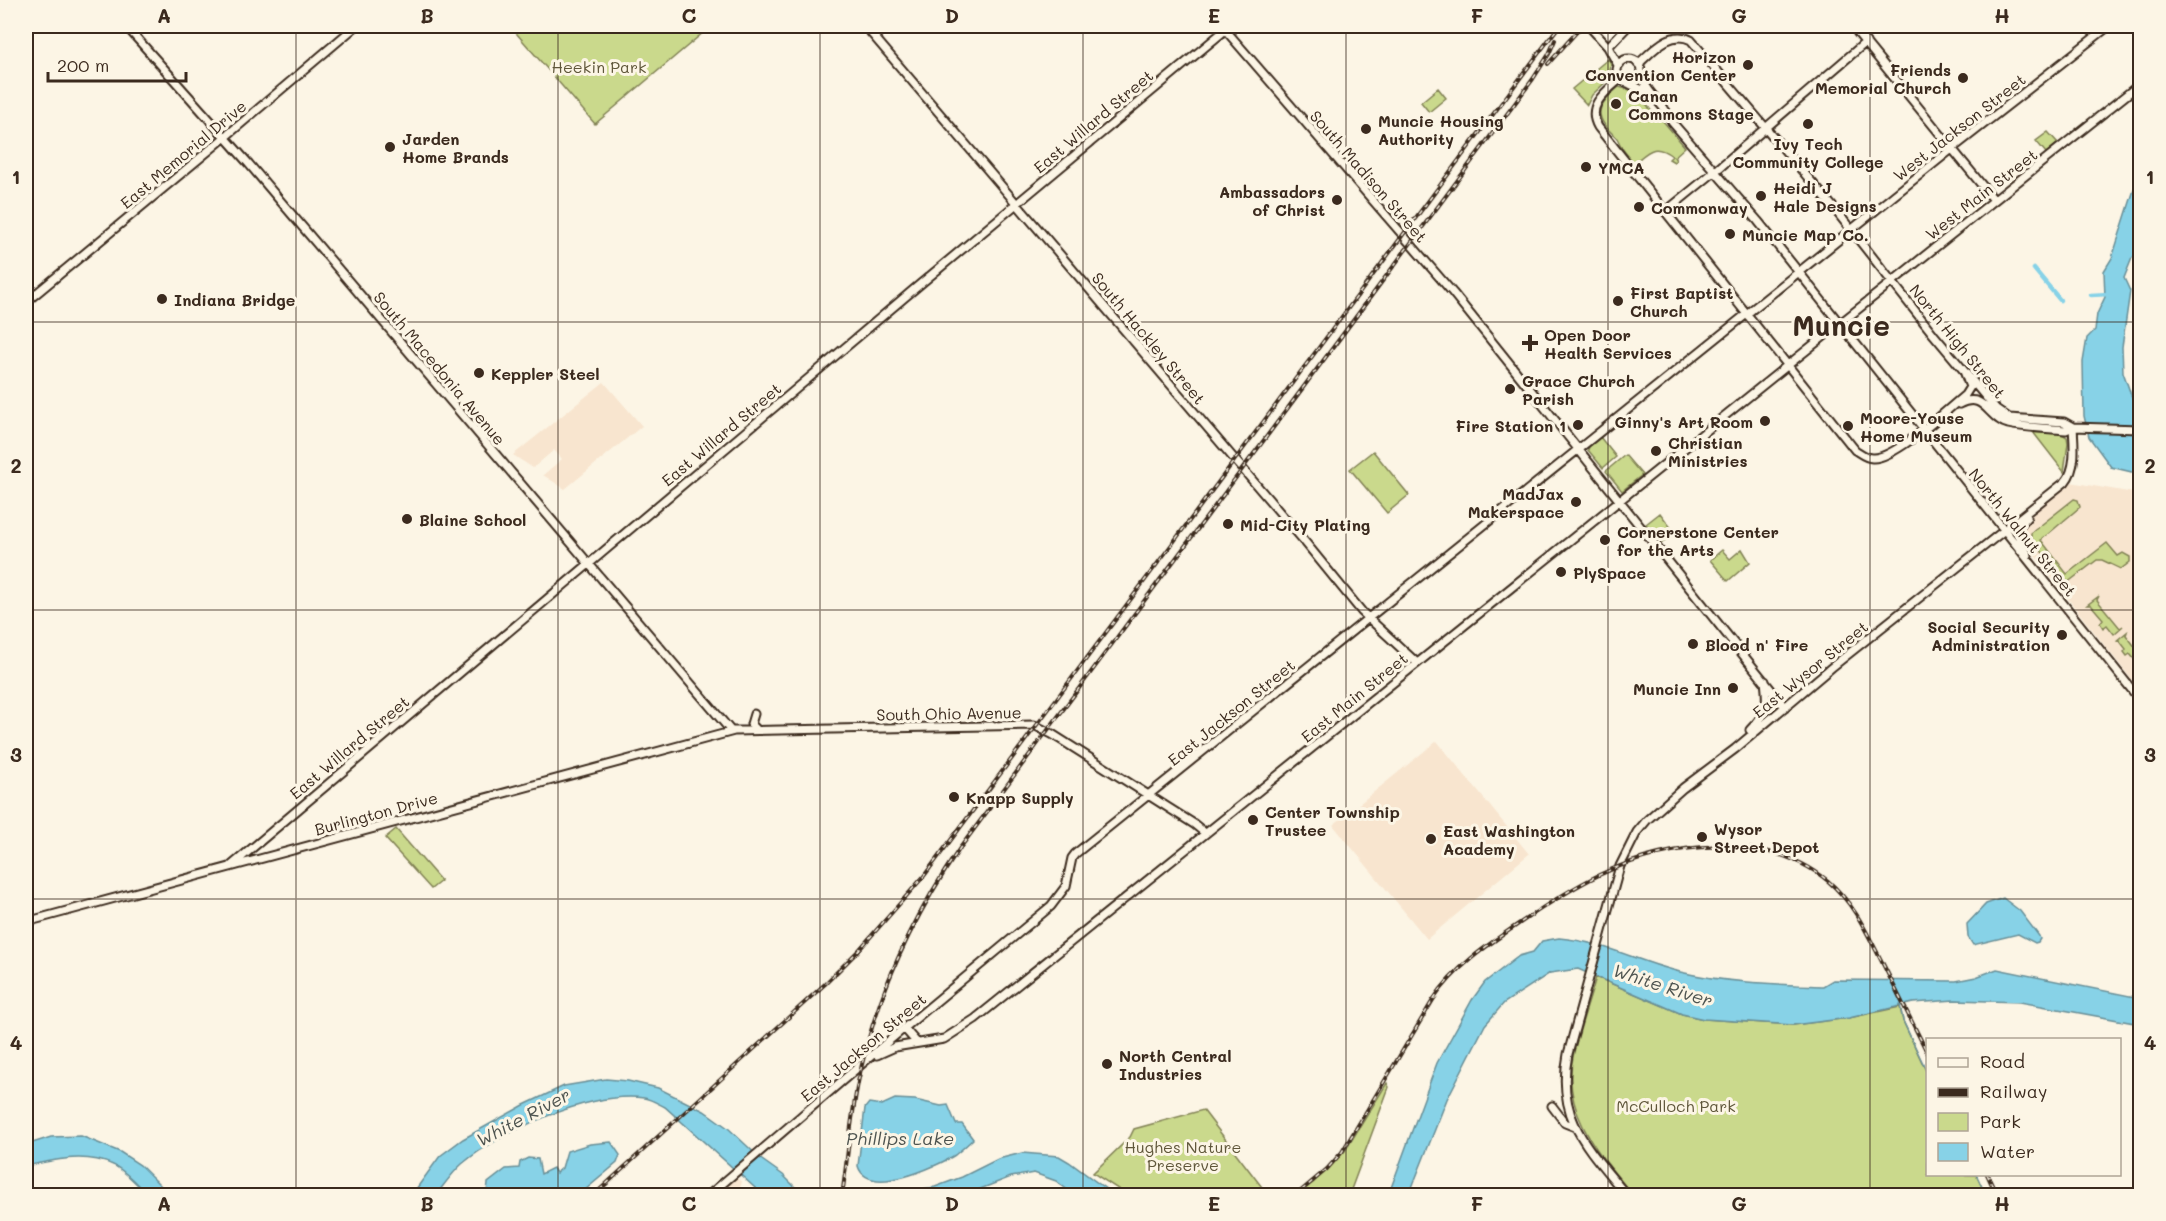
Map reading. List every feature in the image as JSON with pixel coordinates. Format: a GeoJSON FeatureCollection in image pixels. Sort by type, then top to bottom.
{"type":"FeatureCollection","features":[{"type":"Feature","properties":{"kind":"main road","name":"South Macedonia Avenue"},"geometry":{"type":"LineString","coordinates":[[126,26],[225,137],[733,731]]}},
{"type":"Feature","properties":{"kind":"main road","name":"East Memorial Drive"},"geometry":{"type":"LineString","coordinates":[[26,302],[356,26]]}},
{"type":"Feature","properties":{"kind":"main road","name":"South Hackley Street"},"geometry":{"type":"LineString","coordinates":[[865,26],[1369,618],[1417,663]]}},
{"type":"Feature","properties":{"kind":"main road"},"geometry":{"type":"LineString","coordinates":[[1589,26],[1608,47],[1625,59],[1631,59],[1640,67],[1644,86],[1669,115],[1672,122]]}},
{"type":"Feature","properties":{"kind":"main road"},"geometry":{"type":"LineString","coordinates":[[1608,47],[1628,26]]}},
{"type":"Feature","properties":{"kind":"main road"},"geometry":{"type":"LineString","coordinates":[[1852,26],[1994,200]]}},
{"type":"Feature","properties":{"kind":"main road","name":"West Jackson Street"},"geometry":{"type":"LineString","coordinates":[[1798,272],[2109,26]]}},
{"type":"Feature","properties":{"kind":"main road","name":"East Willard Street"},"geometry":{"type":"LineString","coordinates":[[231,866],[1226,27]]}},
{"type":"Feature","properties":{"kind":"main road","name":"South Madison Street"},"geometry":{"type":"LineString","coordinates":[[1226,27],[1495,345],[1785,706]]}},
{"type":"Feature","properties":{"kind":"main road","name":"North High Street"},"geometry":{"type":"LineString","coordinates":[[1640,67],[1669,38],[1674,36],[1686,37],[1698,46],[1996,409],[2004,416],[2016,419],[2064,422],[2073,427]]}},
{"type":"Feature","properties":{"kind":"main road"},"geometry":{"type":"LineString","coordinates":[[1665,212],[1866,42]]}},
{"type":"Feature","properties":{"kind":"main road"},"geometry":{"type":"LineString","coordinates":[[1608,47],[1618,65],[1617,72],[1623,81],[1640,89],[1666,119],[1672,122]]}},
{"type":"Feature","properties":{"kind":"main road"},"geometry":{"type":"LineString","coordinates":[[1618,65],[1625,59]]}},
{"type":"Feature","properties":{"kind":"main road"},"geometry":{"type":"LineString","coordinates":[[1640,67],[1636,80],[1623,81],[1600,98],[1594,108],[1594,119],[1598,128],[1855,450],[1866,457],[1873,458],[1894,452],[1968,392],[1970,384],[1964,371]]}},
{"type":"Feature","properties":{"kind":"main road","name":"West Main Street"},"geometry":{"type":"LineString","coordinates":[[1839,324],[2140,84]]}},
{"type":"Feature","properties":{"kind":"main road","name":"North Walnut Street"},"geometry":{"type":"LineString","coordinates":[[1672,122],[1798,272],[2140,699]]}},
{"type":"Feature","properties":{"kind":"main road","name":"East Jackson Street"},"geometry":{"type":"LineString","coordinates":[[708,1196],[1051,906],[1066,886],[1073,855],[1798,272]]}},
{"type":"Feature","properties":{"kind":"main road","name":"East Main Street"},"geometry":{"type":"LineString","coordinates":[[869,1058],[895,1047],[949,1037],[975,1019],[1839,324]]}},
{"type":"Feature","properties":{"kind":"main road"},"geometry":{"type":"LineString","coordinates":[[2140,340],[2138,357],[2140,380]]}},
{"type":"Feature","properties":{"kind":"main road","name":"North High Street"},"geometry":{"type":"LineString","coordinates":[[1944,413],[1965,401],[1975,400],[2006,423],[2066,430],[2073,427],[2140,429]]}},
{"type":"Feature","properties":{"kind":"main road","name":"East Wysor Street"},"geometry":{"type":"LineString","coordinates":[[1575,1127],[1567,1103],[1565,1073],[1568,1054],[1620,866],[1637,832],[1658,809],[2065,482],[2070,475],[2073,458],[2073,427]]}},
{"type":"Feature","properties":{"kind":"main road"},"geometry":{"type":"LineString","coordinates":[[2031,562],[2018,531],[2037,504]]}},
{"type":"Feature","properties":{"kind":"main road"},"geometry":{"type":"LineString","coordinates":[[1742,742],[1761,719],[1767,707],[1768,699],[1764,680]]}},
{"type":"Feature","properties":{"kind":"main road"},"geometry":{"type":"LineString","coordinates":[[754,714],[751,724],[757,730]]}},
{"type":"Feature","properties":{"kind":"main road","name":"South Ohio Avenue"},"geometry":{"type":"LineString","coordinates":[[733,731],[1034,725],[1052,734],[1205,833]]}},
{"type":"Feature","properties":{"kind":"main road","name":"Burlington Drive"},"geometry":{"type":"LineString","coordinates":[[26,922],[733,731]]}},
{"type":"Feature","properties":{"kind":"main road"},"geometry":{"type":"LineString","coordinates":[[904,1028],[917,1043]]}},
{"type":"Feature","properties":{"kind":"main road"},"geometry":{"type":"LineString","coordinates":[[1552,1106],[1565,1123],[1575,1127],[1627,1196]]}},
{"type":"Feature","properties":{"kind":"shaded area"},"geometry":{"type":"Polygon","coordinates":[[[604,382],[642,426],[565,489],[543,475],[562,459],[554,450],[533,468],[513,455],[604,382]]]}},
{"type":"Feature","properties":{"kind":"shaded area"},"geometry":{"type":"Polygon","coordinates":[[[2070,482],[2140,494],[2140,687],[2132,680],[2046,571],[2023,538],[2021,531],[2024,524],[2070,482]]]}},
{"type":"Feature","properties":{"kind":"shaded area","name":"East Washington Academy"},"geometry":{"type":"Polygon","coordinates":[[[1437,741],[1529,854],[1427,939],[1333,825],[1437,741]]]}},
{"type":"Feature","properties":{"kind":"shaded area"},"geometry":{"type":"Polygon","coordinates":[[[732,1175],[742,1182],[739,1191],[749,1195],[708,1196],[732,1175]]]}},
{"type":"Feature","properties":{"kind":"green space","name":"Heekin Park"},"geometry":{"type":"Polygon","coordinates":[[[510,26],[711,26],[595,124],[510,26]]]}},
{"type":"Feature","properties":{"kind":"green space"},"geometry":{"type":"Polygon","coordinates":[[[1608,59],[1611,63],[1609,79],[1592,95],[1587,105],[1572,89],[1608,59]]]}},
{"type":"Feature","properties":{"kind":"green space"},"geometry":{"type":"Polygon","coordinates":[[[1619,87],[1638,92],[1652,112],[1663,121],[1685,147],[1674,157],[1676,160],[1674,162],[1669,159],[1672,156],[1656,149],[1634,163],[1623,150],[1600,116],[1602,105],[1619,87]]]}},
{"type":"Feature","properties":{"kind":"green space"},"geometry":{"type":"Polygon","coordinates":[[[1438,88],[1446,98],[1429,112],[1421,102],[1438,88]]]}},
{"type":"Feature","properties":{"kind":"green space"},"geometry":{"type":"Polygon","coordinates":[[[2048,132],[2058,143],[2046,153],[2036,141],[2048,132]]]}},
{"type":"Feature","properties":{"kind":"green space"},"geometry":{"type":"Polygon","coordinates":[[[2033,432],[2062,434],[2067,437],[2064,472],[2033,432]]]}},
{"type":"Feature","properties":{"kind":"green space"},"geometry":{"type":"Polygon","coordinates":[[[1600,437],[1616,457],[1603,468],[1588,450],[1589,446],[1600,437]]]}},
{"type":"Feature","properties":{"kind":"green space"},"geometry":{"type":"Polygon","coordinates":[[[1373,451],[1409,495],[1387,513],[1350,469],[1373,451]]]}},
{"type":"Feature","properties":{"kind":"green space"},"geometry":{"type":"Polygon","coordinates":[[[1625,455],[1642,475],[1622,491],[1606,471],[1625,455]]]}},
{"type":"Feature","properties":{"kind":"green space"},"geometry":{"type":"Polygon","coordinates":[[[2074,499],[2078,500],[2080,507],[2041,540],[2067,574],[2107,543],[2118,556],[2123,553],[2130,557],[2130,562],[2121,569],[2097,560],[2067,583],[2031,538],[2031,533],[2074,499]]]}},
{"type":"Feature","properties":{"kind":"green space"},"geometry":{"type":"Polygon","coordinates":[[[1660,513],[1675,533],[1662,543],[1646,524],[1660,513]]]}},
{"type":"Feature","properties":{"kind":"green space"},"geometry":{"type":"Polygon","coordinates":[[[1742,549],[1750,562],[1728,581],[1710,560],[1722,550],[1730,559],[1742,549]]]}},
{"type":"Feature","properties":{"kind":"green space"},"geometry":{"type":"Polygon","coordinates":[[[2099,596],[2097,600],[2120,628],[2123,626],[2114,634],[2107,625],[2103,628],[2100,623],[2103,619],[2091,605],[2087,605],[2099,596]]]}},
{"type":"Feature","properties":{"kind":"green space"},"geometry":{"type":"Polygon","coordinates":[[[2127,632],[2126,635],[2140,653],[2140,667],[2138,668],[2139,665],[2130,654],[2127,656],[2124,652],[2126,649],[2119,640],[2116,641],[2127,632]]]}},
{"type":"Feature","properties":{"kind":"green space"},"geometry":{"type":"Polygon","coordinates":[[[396,829],[441,881],[431,889],[385,838],[396,829]]]}},
{"type":"Feature","properties":{"kind":"green space","name":"McCulloch Park"},"geometry":{"type":"Polygon","coordinates":[[[1596,977],[1682,1014],[1704,1019],[1793,1025],[1849,1018],[1900,1007],[1903,1021],[1926,1071],[1926,1176],[1976,1176],[1986,1195],[1633,1195],[1595,1147],[1577,1112],[1572,1093],[1571,1073],[1579,1033],[1596,977]]]}},
{"type":"Feature","properties":{"kind":"green space"},"geometry":{"type":"Polygon","coordinates":[[[1387,1083],[1389,1087],[1349,1195],[1292,1195],[1313,1183],[1345,1151],[1387,1083]]]}},
{"type":"Feature","properties":{"kind":"green space","name":"Hughes Nature Preserve"},"geometry":{"type":"Polygon","coordinates":[[[1203,1110],[1268,1195],[1127,1195],[1093,1173],[1130,1137],[1134,1129],[1203,1110]]]}},
{"type":"Feature","properties":{"kind":"water"},"geometry":{"type":"Polygon","coordinates":[[[2140,171],[2140,245],[2139,253],[2132,258],[2124,278],[2130,291],[2122,347],[2123,372],[2140,420],[2140,474],[2111,467],[2089,437],[2084,416],[2083,362],[2087,338],[2095,330],[2097,314],[2105,297],[2104,271],[2112,258],[2140,171]]]}},
{"type":"Feature","properties":{"kind":"water"},"geometry":{"type":"Polygon","coordinates":[[[2003,898],[2020,911],[2039,936],[2038,942],[2035,943],[2018,934],[1973,945],[1968,937],[1967,924],[1986,904],[2003,898]]]}},
{"type":"Feature","properties":{"kind":"water","name":"White River"},"geometry":{"type":"Polygon","coordinates":[[[1559,938],[1605,947],[1680,972],[1715,979],[1751,982],[1823,986],[1833,980],[1956,981],[1997,969],[2140,998],[2140,1024],[2020,1002],[1955,1000],[1913,1003],[1849,1018],[1793,1025],[1704,1019],[1682,1014],[1578,969],[1550,973],[1504,1003],[1485,1025],[1447,1099],[1409,1195],[1388,1196],[1437,1063],[1472,1000],[1485,982],[1519,956],[1533,952],[1542,941],[1559,938]]]}},
{"type":"Feature","properties":{"kind":"water","name":"White River"},"geometry":{"type":"Polygon","coordinates":[[[606,1079],[658,1088],[704,1111],[728,1128],[799,1191],[808,1195],[763,1195],[665,1107],[647,1099],[623,1097],[574,1107],[523,1126],[479,1151],[462,1164],[436,1195],[411,1196],[440,1156],[463,1139],[564,1086],[606,1079]]]}},
{"type":"Feature","properties":{"kind":"water","name":"Phillips Lake"},"geometry":{"type":"Polygon","coordinates":[[[895,1099],[948,1105],[956,1124],[962,1124],[973,1139],[955,1155],[919,1172],[888,1180],[864,1175],[858,1166],[865,1108],[869,1103],[882,1105],[895,1099]]]}},
{"type":"Feature","properties":{"kind":"water"},"geometry":{"type":"Polygon","coordinates":[[[81,1136],[120,1152],[140,1165],[170,1195],[148,1195],[118,1167],[102,1161],[70,1158],[26,1166],[26,1145],[51,1137],[81,1136]]]}},
{"type":"Feature","properties":{"kind":"water"},"geometry":{"type":"Polygon","coordinates":[[[611,1142],[620,1155],[617,1163],[579,1195],[490,1196],[487,1192],[488,1183],[506,1169],[519,1168],[520,1162],[528,1158],[538,1159],[541,1174],[553,1168],[556,1173],[562,1168],[567,1151],[590,1144],[611,1142]]]}},
{"type":"Feature","properties":{"kind":"water"},"geometry":{"type":"Polygon","coordinates":[[[1022,1153],[1059,1156],[1114,1195],[1074,1195],[1056,1181],[1034,1173],[1011,1177],[965,1195],[884,1195],[935,1187],[962,1177],[998,1159],[1022,1153]]]}},
{"type":"Feature","properties":{"kind":"waterway"},"geometry":{"type":"LineString","coordinates":[[2034,269],[2060,300]]}},
{"type":"Feature","properties":{"kind":"waterway"},"geometry":{"type":"LineString","coordinates":[[2091,295],[2109,294]]}},
{"type":"Feature","properties":{"kind":"waterway"},"geometry":{"type":"LineString","coordinates":[[1900,1005],[1903,1021],[1926,1070]]}},
{"type":"Feature","properties":{"kind":"waterway"},"geometry":{"type":"LineString","coordinates":[[1977,1176],[1986,1196]]}},
{"type":"Feature","properties":{"kind":"railway"},"geometry":{"type":"LineString","coordinates":[[593,1196],[825,984],[858,951],[924,876],[1559,26]]}},
{"type":"Feature","properties":{"kind":"railway"},"geometry":{"type":"LineString","coordinates":[[1548,64],[1582,26]]}},
{"type":"Feature","properties":{"kind":"railway"},"geometry":{"type":"LineString","coordinates":[[842,1196],[857,1088],[877,1013],[912,928],[943,874],[960,848],[1533,79],[1555,40]]}},
{"type":"Feature","properties":{"kind":"railway"},"geometry":{"type":"LineString","coordinates":[[1295,1196],[1327,1169],[1342,1152],[1433,1000],[1441,988],[1471,958],[1567,892],[1599,875],[1655,855],[1716,846],[1746,848],[1776,854],[1803,864],[1828,881],[1860,920],[1926,1050]]}},
{"type":"Feature","properties":{"kind":"railway"},"geometry":{"type":"LineString","coordinates":[[1988,1176],[1997,1196]]}},
{"type":"Feature","properties":{"kind":"place","name":"Horizon Convention Center"},"geometry":{"type":"Point","coordinates":[1748,65]}},
{"type":"Feature","properties":{"kind":"place","name":"Friends Memorial Church"},"geometry":{"type":"Point","coordinates":[1963,78]}},
{"type":"Feature","properties":{"kind":"place","name":"Canan Commons Stage"},"geometry":{"type":"Point","coordinates":[1616,104]}},
{"type":"Feature","properties":{"kind":"place","name":"Ivy Tech Community College"},"geometry":{"type":"Point","coordinates":[1808,124]}},
{"type":"Feature","properties":{"kind":"place","name":"Muncie Housing Authority"},"geometry":{"type":"Point","coordinates":[1366,129]}},
{"type":"Feature","properties":{"kind":"place","name":"Jarden Home Brands"},"geometry":{"type":"Point","coordinates":[390,147]}},
{"type":"Feature","properties":{"kind":"place","name":"YMCA"},"geometry":{"type":"Point","coordinates":[1586,167]}},
{"type":"Feature","properties":{"kind":"place","name":"Heidi J Hale Designs"},"geometry":{"type":"Point","coordinates":[1761,196]}},
{"type":"Feature","properties":{"kind":"place","name":"Ambassadors of Christ"},"geometry":{"type":"Point","coordinates":[1337,200]}},
{"type":"Feature","properties":{"kind":"place","name":"Commonway"},"geometry":{"type":"Point","coordinates":[1639,207]}},
{"type":"Feature","properties":{"kind":"place","name":"Muncie Map Co."},"geometry":{"type":"Point","coordinates":[1730,234]}},
{"type":"Feature","properties":{"kind":"place","name":"Indiana Bridge"},"geometry":{"type":"Point","coordinates":[162,299]}},
{"type":"Feature","properties":{"kind":"place","name":"First Baptist Church"},"geometry":{"type":"Point","coordinates":[1618,301]}},
{"type":"Feature","properties":{"kind":"place","name":"Open Door Health Services"},"geometry":{"type":"Point","coordinates":[1530,343]}},
{"type":"Feature","properties":{"kind":"place","name":"Keppler Steel"},"geometry":{"type":"Point","coordinates":[479,373]}},
{"type":"Feature","properties":{"kind":"place","name":"Grace Church Parish"},"geometry":{"type":"Point","coordinates":[1510,389]}},
{"type":"Feature","properties":{"kind":"place","name":"Ginny's Art Room"},"geometry":{"type":"Point","coordinates":[1765,421]}},
{"type":"Feature","properties":{"kind":"place","name":"Fire Station 1"},"geometry":{"type":"Point","coordinates":[1578,425]}},
{"type":"Feature","properties":{"kind":"place","name":"Moore-Youse Home Museum"},"geometry":{"type":"Point","coordinates":[1848,426]}},
{"type":"Feature","properties":{"kind":"place","name":"Christian Ministries"},"geometry":{"type":"Point","coordinates":[1656,451]}},
{"type":"Feature","properties":{"kind":"place","name":"MadJax Makerspace"},"geometry":{"type":"Point","coordinates":[1576,502]}},
{"type":"Feature","properties":{"kind":"place","name":"Blaine School"},"geometry":{"type":"Point","coordinates":[407,519]}},
{"type":"Feature","properties":{"kind":"place","name":"Mid-City Plating"},"geometry":{"type":"Point","coordinates":[1228,524]}},
{"type":"Feature","properties":{"kind":"place","name":"Cornerstone Center for the Arts"},"geometry":{"type":"Point","coordinates":[1605,540]}},
{"type":"Feature","properties":{"kind":"place","name":"PlySpace"},"geometry":{"type":"Point","coordinates":[1561,572]}},
{"type":"Feature","properties":{"kind":"place","name":"Social Security Administration"},"geometry":{"type":"Point","coordinates":[2062,635]}},
{"type":"Feature","properties":{"kind":"place","name":"Blood n' Fire"},"geometry":{"type":"Point","coordinates":[1693,644]}},
{"type":"Feature","properties":{"kind":"place","name":"Muncie Inn"},"geometry":{"type":"Point","coordinates":[1733,688]}},
{"type":"Feature","properties":{"kind":"place","name":"Knapp Supply"},"geometry":{"type":"Point","coordinates":[954,797]}},
{"type":"Feature","properties":{"kind":"place","name":"Center Township Trustee"},"geometry":{"type":"Point","coordinates":[1253,820]}},
{"type":"Feature","properties":{"kind":"place","name":"Wysor Street Depot"},"geometry":{"type":"Point","coordinates":[1702,837]}},
{"type":"Feature","properties":{"kind":"place","name":"East Washington Academy"},"geometry":{"type":"Point","coordinates":[1431,839]}},
{"type":"Feature","properties":{"kind":"place","name":"North Central Industries"},"geometry":{"type":"Point","coordinates":[1107,1064]}},
{"type":"Feature","properties":{"kind":"district","name":"Muncie"},"geometry":{"type":"Point","coordinates":[1841,325]}}]}
